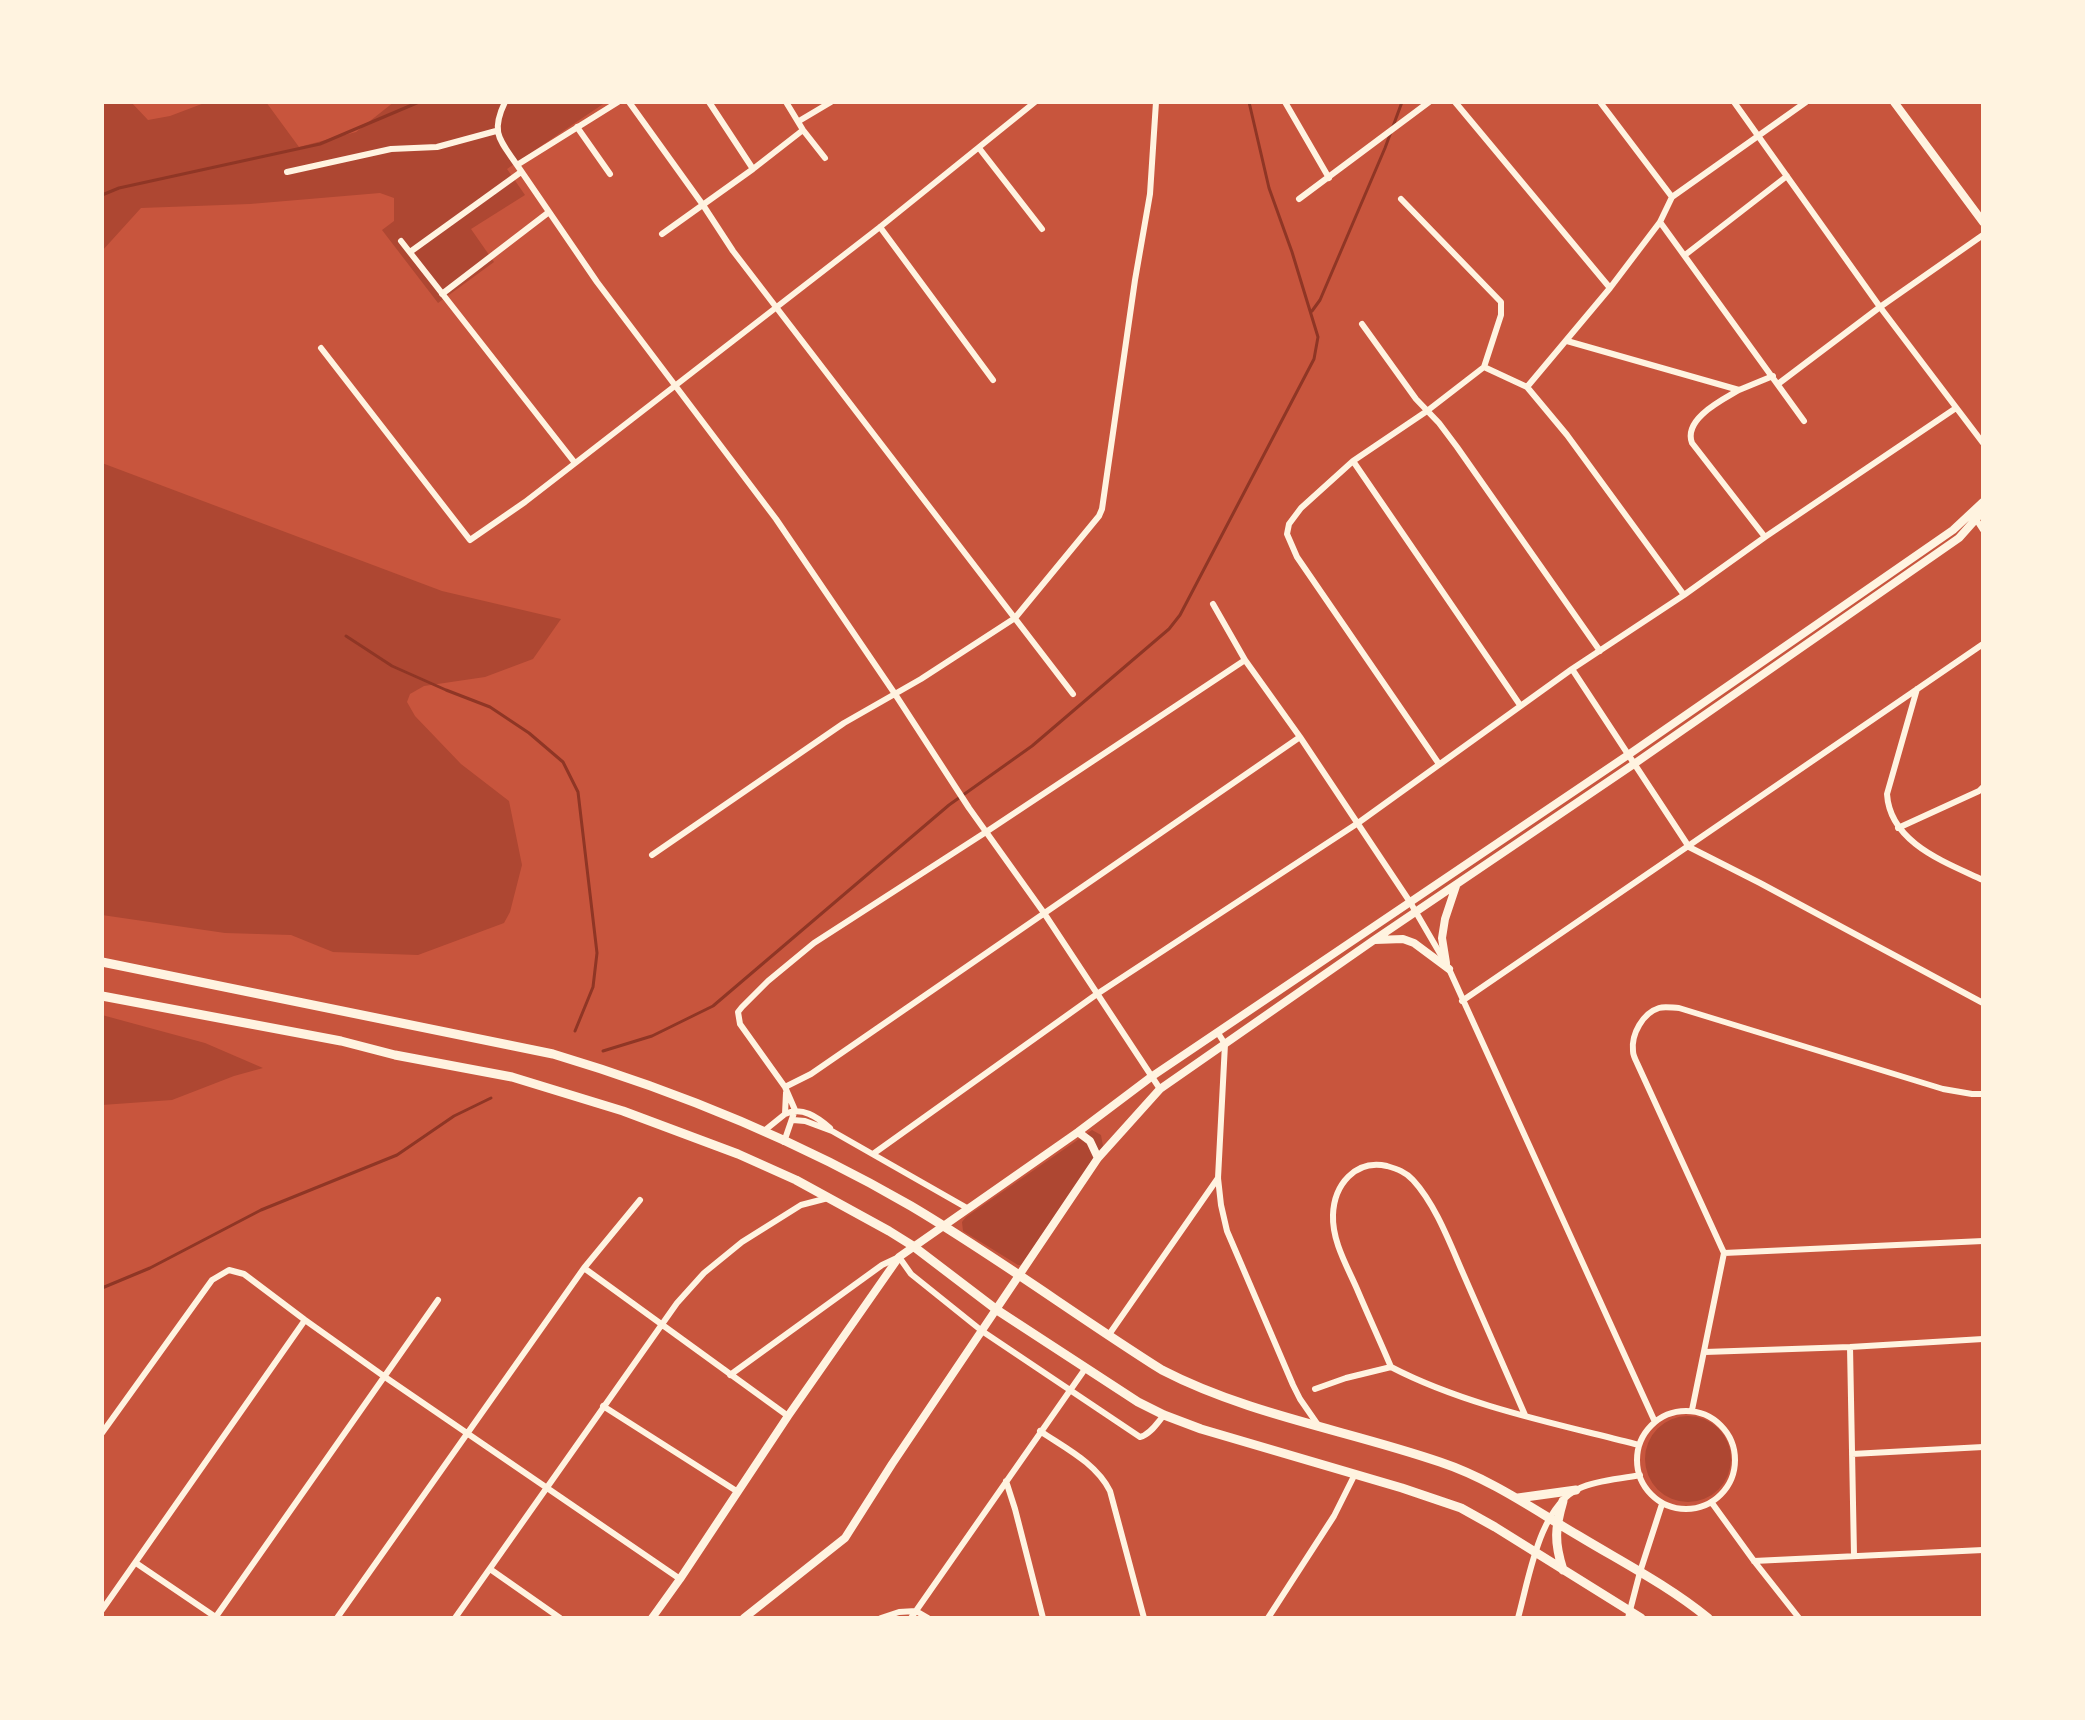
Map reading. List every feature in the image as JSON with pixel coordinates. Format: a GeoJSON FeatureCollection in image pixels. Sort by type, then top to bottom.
{"type":"FeatureCollection","features":[{"type":"Feature","properties":{"kind":"main road"},"geometry":{"type":"LineString","coordinates":[[102,962],[553,1054],[680,1096],[864,1179],[1190,1385],[1472,1473],[1640,1572],[1708,1618]]}},
{"type":"Feature","properties":{"kind":"main road"},"geometry":{"type":"LineString","coordinates":[[102,996],[512,1077],[623,1111],[738,1154],[829,1197],[913,1246],[997,1310],[1138,1402],[1201,1429],[1461,1508],[1629,1614],[1641,1618]]}},
{"type":"Feature","properties":{"kind":"main road"},"geometry":{"type":"LineString","coordinates":[[1518,1498],[1576,1490]]}},
{"type":"Feature","properties":{"kind":"main road"},"geometry":{"type":"LineString","coordinates":[[1563,1501],[1552,1521],[1563,1570]]}},
{"type":"Feature","properties":{"kind":"street"},"geometry":{"type":"LineString","coordinates":[[505,102],[496,131],[498,138],[597,282],[776,519],[1160,1089]]}},
{"type":"Feature","properties":{"kind":"street"},"geometry":{"type":"LineString","coordinates":[[410,252],[535,154],[618,102]]}},
{"type":"Feature","properties":{"kind":"street"},"geometry":{"type":"LineString","coordinates":[[629,102],[733,251],[1073,694]]}},
{"type":"Feature","properties":{"kind":"street"},"geometry":{"type":"LineString","coordinates":[[709,102],[753,169]]}},
{"type":"Feature","properties":{"kind":"street"},"geometry":{"type":"LineString","coordinates":[[786,102],[825,158]]}},
{"type":"Feature","properties":{"kind":"street"},"geometry":{"type":"LineString","coordinates":[[799,121],[831,102]]}},
{"type":"Feature","properties":{"kind":"street"},"geometry":{"type":"LineString","coordinates":[[321,348],[470,540],[575,463],[880,227],[1035,102]]}},
{"type":"Feature","properties":{"kind":"street"},"geometry":{"type":"LineString","coordinates":[[652,855],[844,723],[1015,618],[1093,524],[1102,509],[1150,194],[1156,102]]}},
{"type":"Feature","properties":{"kind":"street"},"geometry":{"type":"LineString","coordinates":[[1285,102],[1329,178]]}},
{"type":"Feature","properties":{"kind":"street"},"geometry":{"type":"LineString","coordinates":[[1299,199],[1429,102]]}},
{"type":"Feature","properties":{"kind":"street"},"geometry":{"type":"LineString","coordinates":[[1455,102],[1610,288]]}},
{"type":"Feature","properties":{"kind":"street"},"geometry":{"type":"LineString","coordinates":[[1600,102],[1672,197]]}},
{"type":"Feature","properties":{"kind":"street"},"geometry":{"type":"LineString","coordinates":[[1734,102],[1880,307],[1983,443]]}},
{"type":"Feature","properties":{"kind":"street"},"geometry":{"type":"LineString","coordinates":[[1527,387],[1610,288],[1660,222],[1672,197],[1806,102]]}},
{"type":"Feature","properties":{"kind":"street"},"geometry":{"type":"LineString","coordinates":[[1894,102],[1983,222]]}},
{"type":"Feature","properties":{"kind":"street"},"geometry":{"type":"LineString","coordinates":[[577,127],[610,174]]}},
{"type":"Feature","properties":{"kind":"street"},"geometry":{"type":"LineString","coordinates":[[662,234],[803,130]]}},
{"type":"Feature","properties":{"kind":"street"},"geometry":{"type":"LineString","coordinates":[[287,172],[391,149],[437,147],[496,131]]}},
{"type":"Feature","properties":{"kind":"street"},"geometry":{"type":"LineString","coordinates":[[979,148],[1042,229]]}},
{"type":"Feature","properties":{"kind":"street"},"geometry":{"type":"LineString","coordinates":[[1685,255],[1787,176]]}},
{"type":"Feature","properties":{"kind":"street"},"geometry":{"type":"LineString","coordinates":[[1401,199],[1501,302],[1501,315],[1484,367],[1327,482],[1301,508],[1289,524],[1287,534],[1297,557],[1439,764]]}},
{"type":"Feature","properties":{"kind":"street"},"geometry":{"type":"LineString","coordinates":[[442,294],[549,212]]}},
{"type":"Feature","properties":{"kind":"street"},"geometry":{"type":"LineString","coordinates":[[1660,222],[1804,421]]}},
{"type":"Feature","properties":{"kind":"street"},"geometry":{"type":"LineString","coordinates":[[880,227],[993,380]]}},
{"type":"Feature","properties":{"kind":"street"},"geometry":{"type":"LineString","coordinates":[[1778,384],[1983,235]]}},
{"type":"Feature","properties":{"kind":"street"},"geometry":{"type":"LineString","coordinates":[[401,241],[575,463]]}},
{"type":"Feature","properties":{"kind":"street"},"geometry":{"type":"LineString","coordinates":[[1362,324],[1416,399],[1457,447],[1600,651]]}},
{"type":"Feature","properties":{"kind":"street"},"geometry":{"type":"LineString","coordinates":[[1567,341],[1739,390]]}},
{"type":"Feature","properties":{"kind":"street"},"geometry":{"type":"LineString","coordinates":[[1484,367],[1527,387],[1567,435],[1684,595]]}},
{"type":"Feature","properties":{"kind":"street"},"geometry":{"type":"LineString","coordinates":[[1765,537],[1690,437],[1699,419],[1714,405],[1739,390],[1773,376]]}},
{"type":"Feature","properties":{"kind":"street"},"geometry":{"type":"LineString","coordinates":[[873,1154],[1097,994],[1358,823],[1520,705],[1956,408]]}},
{"type":"Feature","properties":{"kind":"street"},"geometry":{"type":"LineString","coordinates":[[1353,461],[1520,705]]}},
{"type":"Feature","properties":{"kind":"street"},"geometry":{"type":"LineString","coordinates":[[744,1618],[845,1538],[1098,1158],[1160,1089],[1959,538],[1983,502]]}},
{"type":"Feature","properties":{"kind":"street"},"geometry":{"type":"LineString","coordinates":[[730,1375],[882,1265],[899,1257],[1078,1132],[1151,1077],[1983,511]]}},
{"type":"Feature","properties":{"kind":"street"},"geometry":{"type":"LineString","coordinates":[[1974,516],[1983,530]]}},
{"type":"Feature","properties":{"kind":"street"},"geometry":{"type":"LineString","coordinates":[[1213,604],[1245,660],[1358,823],[1417,912],[1448,966],[1655,1422]]}},
{"type":"Feature","properties":{"kind":"street"},"geometry":{"type":"LineString","coordinates":[[1462,1001],[1983,644]]}},
{"type":"Feature","properties":{"kind":"street"},"geometry":{"type":"LineString","coordinates":[[784,1142],[795,1110],[786,1088],[740,1024],[738,1012],[742,1007],[814,943],[1245,660]]}},
{"type":"Feature","properties":{"kind":"street"},"geometry":{"type":"LineString","coordinates":[[1572,669],[1689,847],[1983,1003]]}},
{"type":"Feature","properties":{"kind":"street"},"geometry":{"type":"LineString","coordinates":[[1917,689],[1887,794],[1888,809],[1898,828],[1918,846],[1983,880]]}},
{"type":"Feature","properties":{"kind":"street"},"geometry":{"type":"LineString","coordinates":[[1712,696],[1718,706]]}},
{"type":"Feature","properties":{"kind":"street"},"geometry":{"type":"LineString","coordinates":[[786,1088],[811,1074],[1300,737]]}},
{"type":"Feature","properties":{"kind":"street"},"geometry":{"type":"LineString","coordinates":[[1898,828],[1983,787]]}},
{"type":"Feature","properties":{"kind":"street"},"geometry":{"type":"LineString","coordinates":[[1448,966],[1442,938],[1456,886]]}},
{"type":"Feature","properties":{"kind":"street"},"geometry":{"type":"LineString","coordinates":[[1374,940],[1403,939],[1448,966]]}},
{"type":"Feature","properties":{"kind":"street"},"geometry":{"type":"LineString","coordinates":[[1306,973],[1312,983]]}},
{"type":"Feature","properties":{"kind":"street"},"geometry":{"type":"LineString","coordinates":[[1692,1410],[1724,1253],[1633,1051],[1640,1024],[1649,1014],[1661,1007],[1679,1008],[1943,1089],[1983,1094]]}},
{"type":"Feature","properties":{"kind":"street"},"geometry":{"type":"LineString","coordinates":[[1218,1033],[1225,1044],[1218,1178],[1227,1231],[1300,1399],[1319,1427]]}},
{"type":"Feature","properties":{"kind":"street"},"geometry":{"type":"LineString","coordinates":[[785,1114],[786,1088]]}},
{"type":"Feature","properties":{"kind":"street"},"geometry":{"type":"LineString","coordinates":[[763,1132],[795,1110],[821,1120],[832,1131]]}},
{"type":"Feature","properties":{"kind":"street"},"geometry":{"type":"LineString","coordinates":[[793,1120],[832,1131],[967,1208]]}},
{"type":"Feature","properties":{"kind":"street"},"geometry":{"type":"LineString","coordinates":[[1078,1132],[1095,1147],[1098,1158]]}},
{"type":"Feature","properties":{"kind":"street"},"geometry":{"type":"LineString","coordinates":[[1525,1415],[1442,1226],[1419,1187],[1411,1176],[1380,1165],[1363,1166],[1350,1174],[1341,1184],[1336,1197],[1333,1216],[1336,1241],[1391,1367],[1423,1384],[1525,1415],[1639,1445]]}},
{"type":"Feature","properties":{"kind":"street"},"geometry":{"type":"LineString","coordinates":[[1108,1336],[1218,1178]]}},
{"type":"Feature","properties":{"kind":"street"},"geometry":{"type":"LineString","coordinates":[[455,1618],[660,1324],[704,1273],[742,1242],[801,1205],[829,1197]]}},
{"type":"Feature","properties":{"kind":"street"},"geometry":{"type":"LineString","coordinates":[[337,1618],[584,1268],[640,1200]]}},
{"type":"Feature","properties":{"kind":"street"},"geometry":{"type":"LineString","coordinates":[[1724,1253],[1983,1241]]}},
{"type":"Feature","properties":{"kind":"street"},"geometry":{"type":"LineString","coordinates":[[899,1257],[911,1274],[982,1331],[1140,1437],[1148,1433],[1164,1415]]}},
{"type":"Feature","properties":{"kind":"street"},"geometry":{"type":"LineString","coordinates":[[652,1618],[899,1257]]}},
{"type":"Feature","properties":{"kind":"street"},"geometry":{"type":"LineString","coordinates":[[584,1268],[788,1416]]}},
{"type":"Feature","properties":{"kind":"street"},"geometry":{"type":"LineString","coordinates":[[102,1433],[212,1280],[229,1270],[244,1274],[385,1377],[680,1579]]}},
{"type":"Feature","properties":{"kind":"street"},"geometry":{"type":"LineString","coordinates":[[136,1563],[216,1618],[438,1300]]}},
{"type":"Feature","properties":{"kind":"street"},"geometry":{"type":"LineString","coordinates":[[102,1610],[305,1320]]}},
{"type":"Feature","properties":{"kind":"street"},"geometry":{"type":"LineString","coordinates":[[1705,1352],[1983,1339]]}},
{"type":"Feature","properties":{"kind":"street"},"geometry":{"type":"LineString","coordinates":[[1850,1347],[1854,1555]]}},
{"type":"Feature","properties":{"kind":"street"},"geometry":{"type":"LineString","coordinates":[[1315,1389],[1391,1367]]}},
{"type":"Feature","properties":{"kind":"street"},"geometry":{"type":"LineString","coordinates":[[911,1618],[1085,1369]]}},
{"type":"Feature","properties":{"kind":"street"},"geometry":{"type":"LineString","coordinates":[[603,1406],[738,1492]]}},
{"type":"Feature","properties":{"kind":"street"},"geometry":{"type":"LineString","coordinates":[[1692,1410],[1707,1414],[1729,1434],[1735,1448],[1735,1471],[1729,1484],[1712,1503],[1687,1510],[1674,1509],[1662,1504],[1646,1489],[1637,1462],[1639,1445],[1655,1422],[1664,1416],[1692,1410]]}},
{"type":"Feature","properties":{"kind":"street"},"geometry":{"type":"LineString","coordinates":[[1040,1431],[1092,1467],[1104,1480],[1110,1491],[1144,1618]]}},
{"type":"Feature","properties":{"kind":"street"},"geometry":{"type":"LineString","coordinates":[[1852,1454],[1983,1447]]}},
{"type":"Feature","properties":{"kind":"street"},"geometry":{"type":"LineString","coordinates":[[1268,1618],[1334,1516],[1355,1474]]}},
{"type":"Feature","properties":{"kind":"street"},"geometry":{"type":"LineString","coordinates":[[1563,1501],[1588,1485],[1640,1475]]}},
{"type":"Feature","properties":{"kind":"street"},"geometry":{"type":"LineString","coordinates":[[1006,1481],[1043,1618]]}},
{"type":"Feature","properties":{"kind":"street"},"geometry":{"type":"LineString","coordinates":[[1712,1503],[1799,1618]]}},
{"type":"Feature","properties":{"kind":"street"},"geometry":{"type":"LineString","coordinates":[[1629,1614],[1662,1504]]}},
{"type":"Feature","properties":{"kind":"street"},"geometry":{"type":"LineString","coordinates":[[1518,1618],[1536,1553],[1552,1521]]}},
{"type":"Feature","properties":{"kind":"street"},"geometry":{"type":"LineString","coordinates":[[1754,1561],[1983,1550]]}},
{"type":"Feature","properties":{"kind":"street"},"geometry":{"type":"LineString","coordinates":[[490,1569],[560,1618]]}},
{"type":"Feature","properties":{"kind":"street"},"geometry":{"type":"LineString","coordinates":[[881,1618],[916,1611],[928,1618]]}},
{"type":"Feature","properties":{"kind":"shaded area"},"geometry":{"type":"Polygon","coordinates":[[[102,102],[131,102],[148,120],[170,116],[207,102],[266,102],[299,147],[356,132],[394,102],[606,102],[507,169],[525,195],[471,229],[494,262],[438,303],[382,230],[394,221],[394,198],[380,193],[250,204],[141,208],[102,251],[102,102]]]}},
{"type":"Feature","properties":{"kind":"shaded area"},"geometry":{"type":"Polygon","coordinates":[[[102,463],[442,591],[561,619],[533,659],[485,677],[424,686],[410,694],[407,702],[415,716],[461,764],[509,801],[522,865],[510,912],[504,923],[418,955],[333,952],[291,935],[225,933],[102,915],[102,463]]]}},
{"type":"Feature","properties":{"kind":"shaded area"},"geometry":{"type":"Polygon","coordinates":[[[102,1015],[205,1043],[263,1068],[172,1100],[102,1105],[102,1015]]]}},
{"type":"Feature","properties":{"kind":"shaded area"},"geometry":{"type":"Polygon","coordinates":[[[1092,1130],[1101,1135],[1103,1146],[1021,1265],[963,1231],[962,1222],[966,1217],[1092,1130]]]}},
{"type":"Feature","properties":{"kind":"shaded area"},"geometry":{"type":"Polygon","coordinates":[[[1688,1416],[1712,1423],[1724,1435],[1731,1459],[1724,1483],[1712,1495],[1688,1502],[1664,1495],[1652,1483],[1645,1459],[1652,1435],[1664,1423],[1688,1416]]]}},
{"type":"Feature","properties":{"kind":"waterway"},"geometry":{"type":"LineString","coordinates":[[102,195],[119,188],[320,144],[419,102]]}},
{"type":"Feature","properties":{"kind":"waterway"},"geometry":{"type":"LineString","coordinates":[[632,102],[641,102]]}},
{"type":"Feature","properties":{"kind":"waterway"},"geometry":{"type":"LineString","coordinates":[[603,1051],[652,1036],[713,1006],[949,805],[1032,746],[1169,629],[1180,615],[1314,359],[1318,337],[1269,188],[1249,102]]}},
{"type":"Feature","properties":{"kind":"waterway"},"geometry":{"type":"LineString","coordinates":[[1312,311],[1320,300],[1402,102]]}},
{"type":"Feature","properties":{"kind":"waterway"},"geometry":{"type":"LineString","coordinates":[[346,636],[392,666],[490,707],[529,733],[563,762],[578,792],[597,953],[593,987],[575,1031]]}},
{"type":"Feature","properties":{"kind":"waterway"},"geometry":{"type":"LineString","coordinates":[[102,1288],[150,1268],[261,1210],[397,1155],[454,1116],[491,1098]]}}]}
